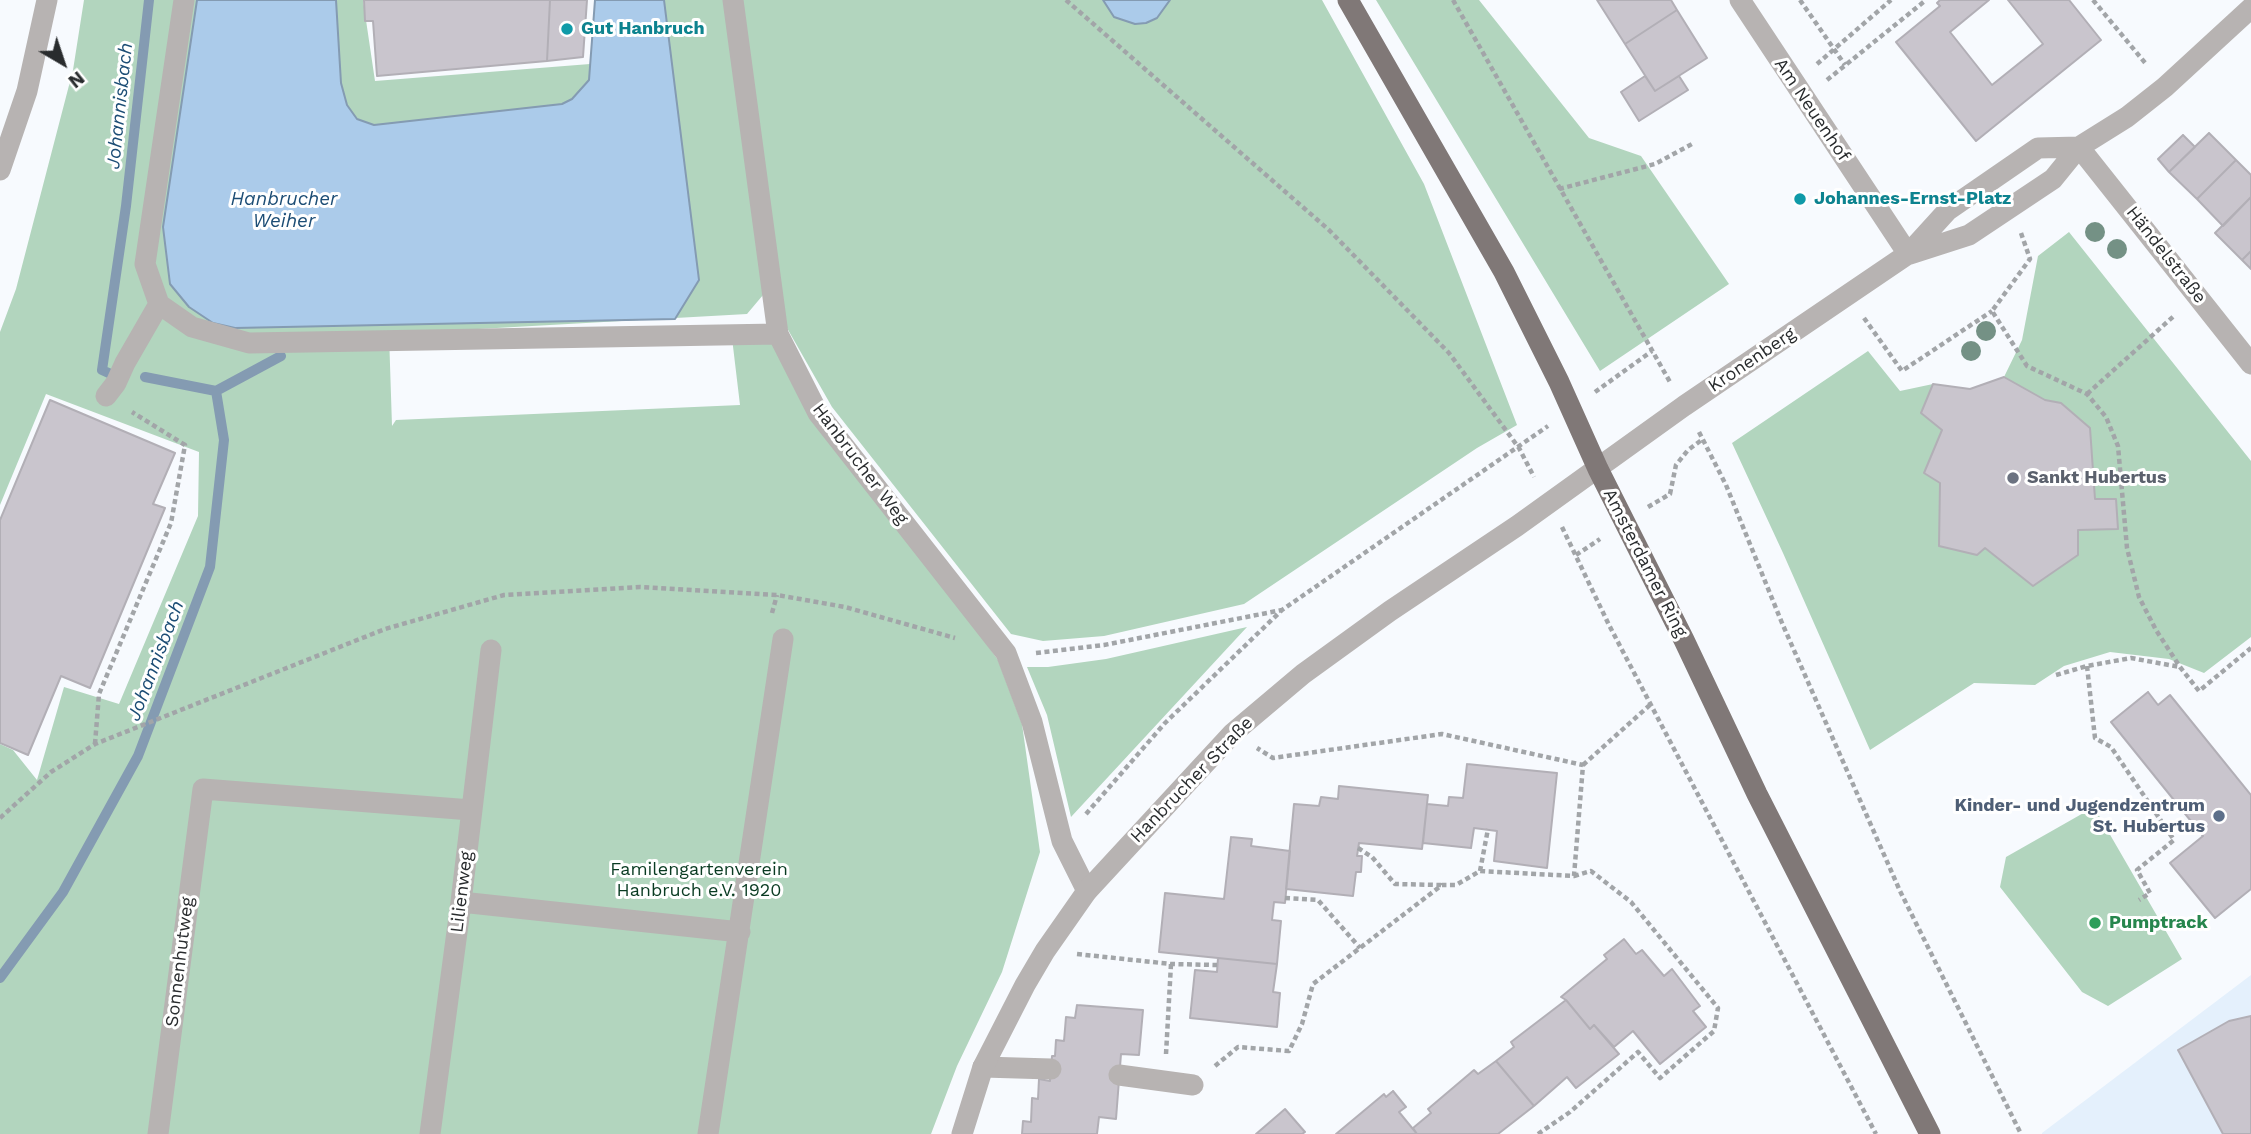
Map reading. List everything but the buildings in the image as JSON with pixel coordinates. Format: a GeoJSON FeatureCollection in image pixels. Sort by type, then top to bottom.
{"type":"FeatureCollection","features":[{"type":"Feature","properties":{"kind":"main road","name":"Amsterdamer Ring"},"geometry":{"type":"LineString","coordinates":[[1348,0],[1504,272],[1757,794],[1930,1134]]}},
{"type":"Feature","properties":{"kind":"street"},"geometry":{"type":"LineString","coordinates":[[0,170],[27,91],[47,0]]}},
{"type":"Feature","properties":{"kind":"street"},"geometry":{"type":"LineString","coordinates":[[184,0],[145,264],[159,304],[192,327],[249,343],[778,334]]}},
{"type":"Feature","properties":{"kind":"street","name":"Hanbrucher Weg"},"geometry":{"type":"LineString","coordinates":[[733,0],[778,334],[818,413],[1006,653],[1032,722],[1062,841],[1087,891]]}},
{"type":"Feature","properties":{"kind":"street","name":"Am Neuenhof"},"geometry":{"type":"LineString","coordinates":[[1740,0],[1908,254]]}},
{"type":"Feature","properties":{"kind":"street","name":"Kronenberg"},"geometry":{"type":"LineString","coordinates":[[1908,254],[1969,235],[2053,179],[2079,147],[2127,117],[2165,87],[2251,8]]}},
{"type":"Feature","properties":{"kind":"street","name":"Kronenberg"},"geometry":{"type":"LineString","coordinates":[[1598,468],[1684,405],[1908,254],[1948,210],[2038,148],[2079,147]]}},
{"type":"Feature","properties":{"kind":"street","name":"Händelstraße"},"geometry":{"type":"LineString","coordinates":[[2079,147],[2251,364]]}},
{"type":"Feature","properties":{"kind":"street"},"geometry":{"type":"LineString","coordinates":[[111,390],[159,304]]}},
{"type":"Feature","properties":{"kind":"street","name":"Hanbrucher Straße"},"geometry":{"type":"LineString","coordinates":[[962,1134],[983,1068],[1045,951],[1087,891],[1233,733],[1325,658],[1598,468]]}},
{"type":"Feature","properties":{"kind":"street"},"geometry":{"type":"LineString","coordinates":[[708,1134],[783,639]]}},
{"type":"Feature","properties":{"kind":"street","name":"Lilienweg"},"geometry":{"type":"LineString","coordinates":[[430,1134],[491,650]]}},
{"type":"Feature","properties":{"kind":"street","name":"Sonnenhutweg"},"geometry":{"type":"LineString","coordinates":[[158,1134],[202,789],[471,810]]}},
{"type":"Feature","properties":{"kind":"street"},"geometry":{"type":"LineString","coordinates":[[461,902],[740,932]]}},
{"type":"Feature","properties":{"kind":"street"},"geometry":{"type":"LineString","coordinates":[[983,1068],[1051,1069]]}},
{"type":"Feature","properties":{"kind":"street"},"geometry":{"type":"LineString","coordinates":[[1119,1076],[1194,1085]]}},
{"type":"Feature","properties":{"kind":"path"},"geometry":{"type":"LineString","coordinates":[[1453,0],[1684,405],[1726,485],[1788,635],[1900,891],[2021,1134]]}},
{"type":"Feature","properties":{"kind":"path"},"geometry":{"type":"LineString","coordinates":[[1800,0],[1845,65]]}},
{"type":"Feature","properties":{"kind":"path"},"geometry":{"type":"LineString","coordinates":[[1800,91],[1834,50],[1891,0]]}},
{"type":"Feature","properties":{"kind":"path"},"geometry":{"type":"LineString","coordinates":[[1800,91],[1845,65],[1926,0]]}},
{"type":"Feature","properties":{"kind":"path"},"geometry":{"type":"LineString","coordinates":[[2093,0],[2165,87]]}},
{"type":"Feature","properties":{"kind":"path"},"geometry":{"type":"LineString","coordinates":[[1066,1],[1329,230],[1449,353],[1519,448],[1876,1134]]}},
{"type":"Feature","properties":{"kind":"path"},"geometry":{"type":"LineString","coordinates":[[1559,189],[1655,164],[1692,144]]}},
{"type":"Feature","properties":{"kind":"path"},"geometry":{"type":"LineString","coordinates":[[1848,295],[1902,371],[1992,311],[2030,259]]}},
{"type":"Feature","properties":{"kind":"path"},"geometry":{"type":"LineString","coordinates":[[2087,394],[2197,295]]}},
{"type":"Feature","properties":{"kind":"path"},"geometry":{"type":"LineString","coordinates":[[1992,311],[2027,366],[2087,394],[2106,417],[2118,446],[2127,548],[2138,597],[2180,667],[2199,691],[2251,648]]}},
{"type":"Feature","properties":{"kind":"path"},"geometry":{"type":"LineString","coordinates":[[1062,841],[1165,723],[1282,610],[1519,448],[1652,351]]}},
{"type":"Feature","properties":{"kind":"path"},"geometry":{"type":"LineString","coordinates":[[95,744],[99,694],[171,523],[185,445],[111,390]]}},
{"type":"Feature","properties":{"kind":"path"},"geometry":{"type":"LineString","coordinates":[[0,818],[51,772],[95,744],[385,629],[504,595],[640,587],[776,595],[845,607],[1006,653],[1046,653],[1104,645],[1282,610]]}},
{"type":"Feature","properties":{"kind":"path"},"geometry":{"type":"LineString","coordinates":[[2056,676],[2087,666],[2132,658],[2180,667]]}},
{"type":"Feature","properties":{"kind":"path"},"geometry":{"type":"LineString","coordinates":[[2087,666],[2095,738],[2111,747],[2174,840],[2137,870],[2150,893],[2139,900]]}},
{"type":"Feature","properties":{"kind":"path"},"geometry":{"type":"LineString","coordinates":[[1574,876],[1583,765],[1651,704]]}},
{"type":"Feature","properties":{"kind":"path"},"geometry":{"type":"LineString","coordinates":[[1233,733],[1272,758],[1442,734],[1583,765]]}},
{"type":"Feature","properties":{"kind":"path"},"geometry":{"type":"LineString","coordinates":[[1480,871],[1489,829]]}},
{"type":"Feature","properties":{"kind":"path"},"geometry":{"type":"LineString","coordinates":[[1358,848],[1372,857],[1395,884],[1456,886],[1480,871],[1574,876],[1591,871],[1631,902],[1718,1008],[1714,1031],[1660,1078],[1638,1052],[1570,1112],[1538,1134]]}},
{"type":"Feature","properties":{"kind":"path"},"geometry":{"type":"LineString","coordinates":[[1194,1085],[1238,1047],[1289,1051],[1302,1024],[1312,984],[1442,885]]}},
{"type":"Feature","properties":{"kind":"path"},"geometry":{"type":"LineString","coordinates":[[1285,898],[1318,901],[1360,948]]}},
{"type":"Feature","properties":{"kind":"path"},"geometry":{"type":"LineString","coordinates":[[1045,951],[1171,964],[1217,965]]}},
{"type":"Feature","properties":{"kind":"path"},"geometry":{"type":"LineString","coordinates":[[1164,1083],[1171,964]]}},
{"type":"Feature","properties":{"kind":"shaded area"},"geometry":{"type":"Polygon","coordinates":[[[2251,975],[2251,1134],[2042,1134],[2042,1133],[2251,975]]]}},
{"type":"Feature","properties":{"kind":"green space","name":"Familengartenverein Hanbruch e.V. 1920"},"geometry":{"type":"Polygon","coordinates":[[[84,0],[197,0],[163,227],[283,327],[384,325],[699,280],[664,0],[727,0],[763,295],[747,314],[389,334],[392,426],[396,420],[740,405],[732,338],[770,338],[998,660],[1022,724],[1040,852],[1002,972],[957,1066],[931,1134],[0,1134],[0,744],[13,750],[37,780],[64,687],[119,704],[198,516],[199,452],[46,394],[0,505],[0,332],[16,289],[73,70],[84,0]]]}},
{"type":"Feature","properties":{"kind":"green space"},"geometry":{"type":"Polygon","coordinates":[[[336,0],[363,0],[375,81],[590,64],[589,80],[572,99],[562,104],[374,125],[357,119],[347,105],[341,83],[336,0]]]}},
{"type":"Feature","properties":{"kind":"green space"},"geometry":{"type":"Polygon","coordinates":[[[740,0],[1322,0],[1424,184],[1517,425],[1477,448],[1244,604],[1104,636],[1043,641],[1011,634],[832,407],[787,328],[740,0]]]}},
{"type":"Feature","properties":{"kind":"green space"},"geometry":{"type":"Polygon","coordinates":[[[1376,0],[1479,0],[1589,138],[1641,156],[1729,284],[1600,371],[1376,0]]]}},
{"type":"Feature","properties":{"kind":"green space"},"geometry":{"type":"Polygon","coordinates":[[[2069,232],[2251,461],[2251,637],[2204,673],[2169,659],[2110,652],[2064,666],[2035,685],[1974,683],[1870,750],[1732,443],[1868,351],[1900,391],[1933,384],[1970,389],[2004,377],[2022,340],[2038,256],[2069,232]]]}},
{"type":"Feature","properties":{"kind":"green space"},"geometry":{"type":"Polygon","coordinates":[[[1247,627],[1071,817],[1047,715],[1027,667],[1048,667],[1106,659],[1247,627]]]}},
{"type":"Feature","properties":{"kind":"green space","name":"Pumptrack"},"geometry":{"type":"Polygon","coordinates":[[[2094,807],[2182,959],[2108,1006],[2082,992],[2000,887],[2006,857],[2094,807]]]}},
{"type":"Feature","properties":{"kind":"water","name":"Hanbrucher Weiher"},"geometry":{"type":"Polygon","coordinates":[[[197,0],[336,0],[341,83],[347,105],[357,119],[374,125],[562,104],[572,99],[589,80],[595,0],[664,0],[699,280],[675,319],[235,328],[213,323],[189,307],[170,284],[163,227],[197,0]]]}},
{"type":"Feature","properties":{"kind":"water"},"geometry":{"type":"Polygon","coordinates":[[[1103,0],[1170,0],[1157,18],[1135,24],[1114,17],[1103,0]]]}},
{"type":"Feature","properties":{"kind":"waterway","name":"Johannisbach"},"geometry":{"type":"LineString","coordinates":[[113,375],[102,370],[126,206],[149,0]]}},
{"type":"Feature","properties":{"kind":"waterway"},"geometry":{"type":"LineString","coordinates":[[216,391],[281,356]]}},
{"type":"Feature","properties":{"kind":"waterway","name":"Johannisbach"},"geometry":{"type":"LineString","coordinates":[[0,978],[63,892],[138,756],[210,567],[224,440],[216,391],[145,377]]}},
{"type":"Feature","properties":{"kind":"place","name":"Gut Hanbruch"},"geometry":{"type":"Point","coordinates":[567,29]}},
{"type":"Feature","properties":{"kind":"place","name":"Johannes-Ernst-Platz"},"geometry":{"type":"Point","coordinates":[1800,199]}},
{"type":"Feature","properties":{"kind":"place","name":"Sankt Hubertus"},"geometry":{"type":"Point","coordinates":[2013,478]}},
{"type":"Feature","properties":{"kind":"place","name":"Kinder- und Jugendzentrum St. Hubertus"},"geometry":{"type":"Point","coordinates":[2219,816]}},
{"type":"Feature","properties":{"kind":"place","name":"Pumptrack"},"geometry":{"type":"Point","coordinates":[2095,923]}}]}
